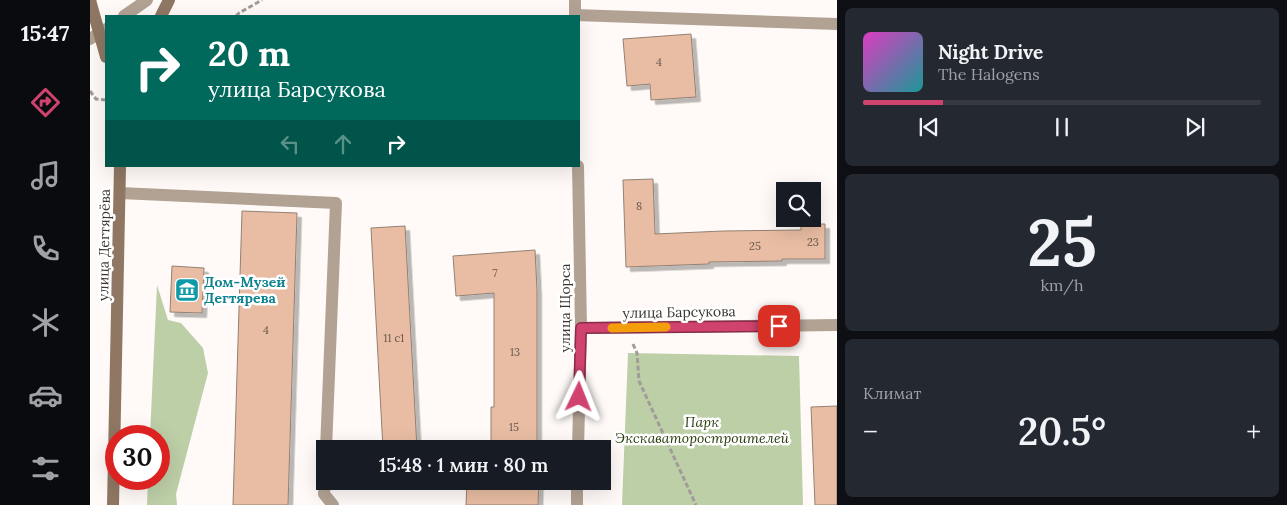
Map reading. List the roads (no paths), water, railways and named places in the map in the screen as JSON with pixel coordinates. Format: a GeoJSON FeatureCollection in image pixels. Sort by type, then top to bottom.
{"type":"FeatureCollection","features":[{"type":"Feature","properties":{"kind":"main road"},"geometry":{"type":"LineString","coordinates":[[90,0],[105,54]]}},
{"type":"Feature","properties":{"kind":"main road"},"geometry":{"type":"LineString","coordinates":[[162,15],[169,0]]}},
{"type":"Feature","properties":{"kind":"main road","name":"улица Дегтярёва"},"geometry":{"type":"LineString","coordinates":[[113,505],[120,167]]}},
{"type":"Feature","properties":{"kind":"street"},"geometry":{"type":"LineString","coordinates":[[125,15],[147,0]]}},
{"type":"Feature","properties":{"kind":"street"},"geometry":{"type":"LineString","coordinates":[[575,0],[575,15]]}},
{"type":"Feature","properties":{"kind":"street"},"geometry":{"type":"LineString","coordinates":[[580,16],[837,24]]}},
{"type":"Feature","properties":{"kind":"street","name":"улица Щорса"},"geometry":{"type":"LineString","coordinates":[[578,167],[581,328],[578,440]]}},
{"type":"Feature","properties":{"kind":"street"},"geometry":{"type":"LineString","coordinates":[[120,193],[336,203],[326,440]]}},
{"type":"Feature","properties":{"kind":"street","name":"улица Барсукова"},"geometry":{"type":"LineString","coordinates":[[581,328],[837,325]]}},
{"type":"Feature","properties":{"kind":"street"},"geometry":{"type":"LineString","coordinates":[[324,490],[324,494],[334,505]]}},
{"type":"Feature","properties":{"kind":"street"},"geometry":{"type":"LineString","coordinates":[[576,505],[577,490]]}},
{"type":"Feature","properties":{"kind":"place","name":"Дом-Музей Дегтярева"},"geometry":{"type":"Point","coordinates":[187,290]}},
{"type":"Feature","properties":{"kind":"park label","name":"Парк Экскаваторостроителей"},"geometry":{"type":"Point","coordinates":[702,430]}}]}
